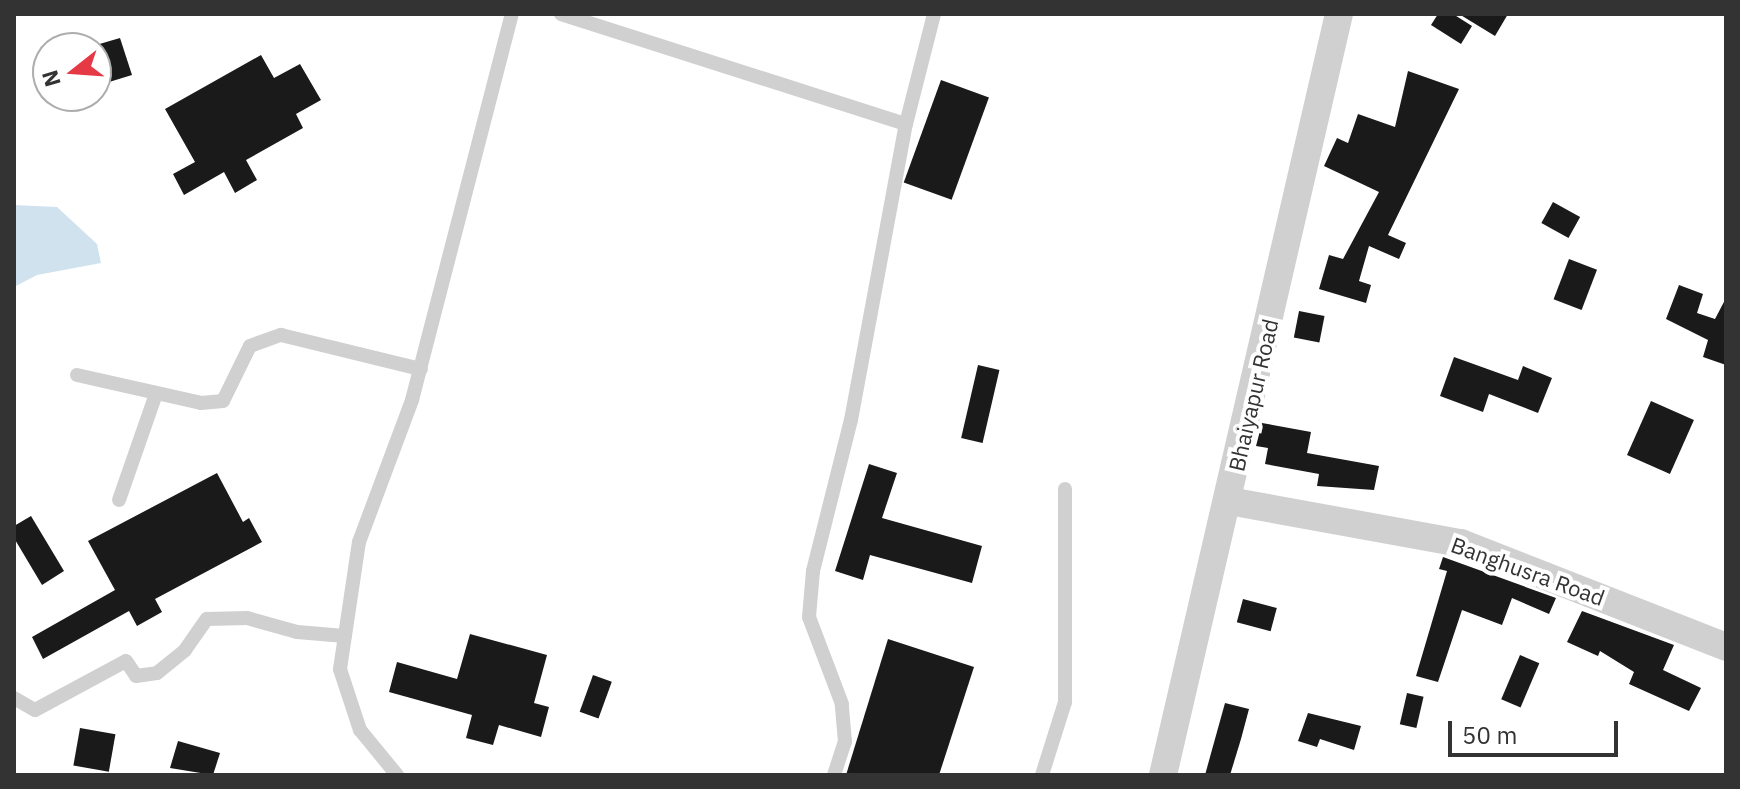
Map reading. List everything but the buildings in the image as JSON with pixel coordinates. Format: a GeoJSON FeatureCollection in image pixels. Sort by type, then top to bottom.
{"type":"FeatureCollection","features":[{"type":"Feature","properties":{"kind":"street","name":"Bhaiyapur Road"},"geometry":{"type":"LineString","coordinates":[[1163,775],[1229,501],[1339,14]]}},
{"type":"Feature","properties":{"kind":"street","name":"Banghusra Road"},"geometry":{"type":"LineString","coordinates":[[1229,501],[1461,543],[1726,647]]}},
{"type":"Feature","properties":{"kind":"lane"},"geometry":{"type":"LineString","coordinates":[[397,775],[360,730],[340,669],[359,542],[421,369],[512,14]]}},
{"type":"Feature","properties":{"kind":"lane"},"geometry":{"type":"LineString","coordinates":[[561,14],[906,124]]}},
{"type":"Feature","properties":{"kind":"lane"},"geometry":{"type":"LineString","coordinates":[[834,775],[845,742],[842,704],[809,617],[813,571],[851,420],[906,124],[934,14]]}},
{"type":"Feature","properties":{"kind":"lane"},"geometry":{"type":"LineString","coordinates":[[77,375],[201,403],[223,401],[250,346],[281,335],[421,369]]}},
{"type":"Feature","properties":{"kind":"lane"},"geometry":{"type":"LineString","coordinates":[[119,500],[156,394]]}},
{"type":"Feature","properties":{"kind":"lane"},"geometry":{"type":"LineString","coordinates":[[1042,775],[1065,702],[1065,489]]}},
{"type":"Feature","properties":{"kind":"lane"},"geometry":{"type":"LineString","coordinates":[[14,698],[35,710],[126,661],[136,676],[157,673],[185,650],[207,619],[247,618],[297,632],[345,636]]}},
{"type":"Feature","properties":{"kind":"water"},"geometry":{"type":"Polygon","coordinates":[[[14,205],[57,207],[97,244],[101,263],[37,275],[14,287],[14,205]]]}}]}
